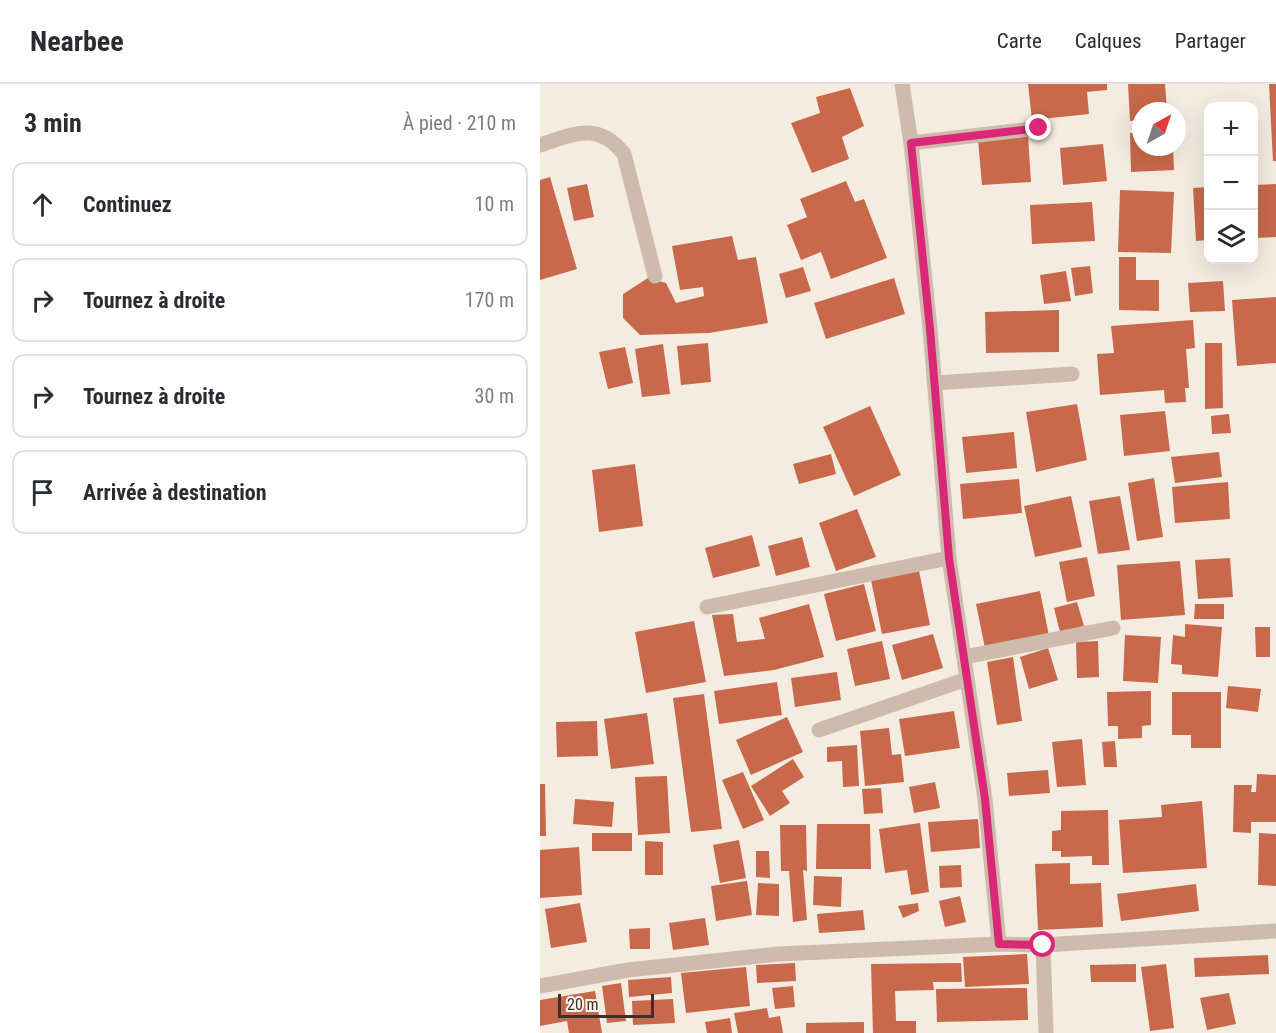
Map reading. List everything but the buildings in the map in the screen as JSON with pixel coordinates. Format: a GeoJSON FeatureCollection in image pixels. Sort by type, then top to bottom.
{"type":"FeatureCollection","features":[{"type":"Feature","properties":{"kind":"street"},"geometry":{"type":"LineString","coordinates":[[902,84],[911,143],[935,383],[949,558],[985,799],[999,944]]}},
{"type":"Feature","properties":{"kind":"street"},"geometry":{"type":"LineString","coordinates":[[911,143],[1039,128]]}},
{"type":"Feature","properties":{"kind":"street"},"geometry":{"type":"LineString","coordinates":[[540,145],[578,133],[598,134],[615,142],[624,154],[655,276]]}},
{"type":"Feature","properties":{"kind":"street"},"geometry":{"type":"LineString","coordinates":[[935,383],[1071,374]]}},
{"type":"Feature","properties":{"kind":"street"},"geometry":{"type":"LineString","coordinates":[[707,607],[949,558]]}},
{"type":"Feature","properties":{"kind":"street"},"geometry":{"type":"LineString","coordinates":[[964,657],[1113,628]]}},
{"type":"Feature","properties":{"kind":"street"},"geometry":{"type":"LineString","coordinates":[[819,730],[967,679]]}},
{"type":"Feature","properties":{"kind":"street"},"geometry":{"type":"LineString","coordinates":[[540,986],[628,970],[778,954],[999,944],[1043,945],[1276,931]]}},
{"type":"Feature","properties":{"kind":"street"},"geometry":{"type":"LineString","coordinates":[[1043,945],[1046,1033]]}},
{"type":"Feature","properties":{"kind":"route"},"geometry":{"type":"LineString","coordinates":[[1039,128],[911,143],[930,329],[949,558],[985,799],[999,944],[1043,945]]}}]}
